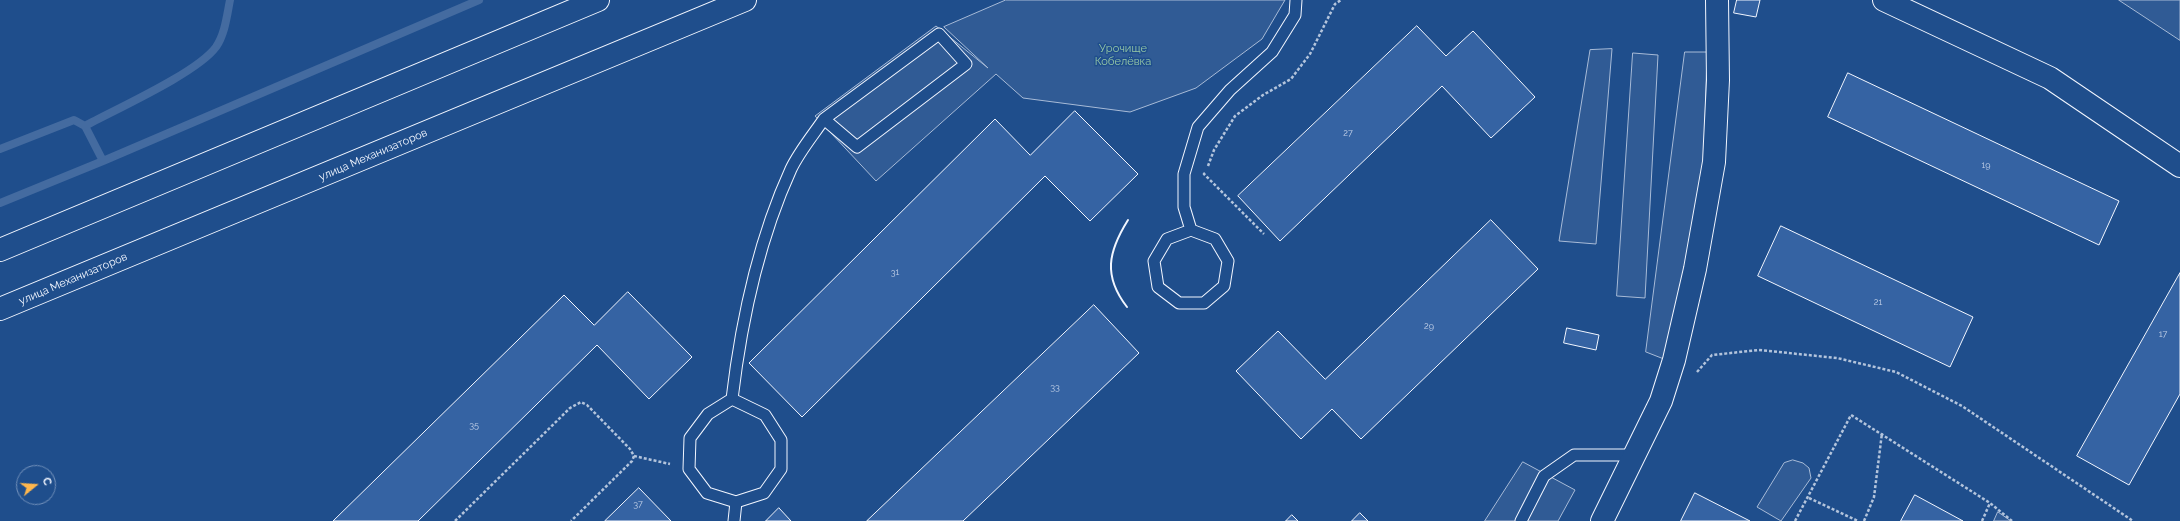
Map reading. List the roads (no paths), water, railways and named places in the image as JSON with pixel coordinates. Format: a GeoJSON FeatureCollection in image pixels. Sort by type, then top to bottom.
{"type":"FeatureCollection","features":[{"type":"Feature","properties":{"kind":"main road"},"geometry":{"type":"LineString","coordinates":[[0,250],[598,0]]}},
{"type":"Feature","properties":{"kind":"main road","name":"улица Механизаторов"},"geometry":{"type":"LineString","coordinates":[[0,309],[745,0]]}},
{"type":"Feature","properties":{"kind":"main road"},"geometry":{"type":"LineString","coordinates":[[1602,521],[1636,455],[1661,401],[1674,360],[1695,269],[1714,162],[1718,80],[1717,0]]}},
{"type":"Feature","properties":{"kind":"main road"},"geometry":{"type":"LineString","coordinates":[[1884,0],[2050,78],[2180,166]]}},
{"type":"Feature","properties":{"kind":"lane"},"geometry":{"type":"LineString","coordinates":[[1191,230],[1184,207],[1184,174],[1198,127],[1230,90],[1272,52],[1295,15],[1296,0]]}},
{"type":"Feature","properties":{"kind":"lane"},"geometry":{"type":"LineString","coordinates":[[732,399],[736,367],[762,246],[791,168],[824,119],[939,34],[966,64],[857,147],[824,119]]}},
{"type":"Feature","properties":{"kind":"lane"},"geometry":{"type":"LineString","coordinates":[[1191,230],[1215,238],[1228,261],[1224,286],[1204,303],[1178,303],[1158,287],[1154,261],[1167,239],[1191,230]]}},
{"type":"Feature","properties":{"kind":"lane"},"geometry":{"type":"LineString","coordinates":[[732,399],[765,416],[781,440],[781,469],[764,493],[736,502],[707,493],[689,469],[690,438],[708,414],[732,399]]}},
{"type":"Feature","properties":{"kind":"lane"},"geometry":{"type":"LineString","coordinates":[[1520,521],[1544,476],[1574,455],[1636,455]]}},
{"type":"Feature","properties":{"kind":"lane"},"geometry":{"type":"LineString","coordinates":[[734,521],[736,502]]}},
{"type":"Feature","properties":{"kind":"waterway"},"geometry":{"type":"LineString","coordinates":[[85,126],[155,90],[192,68],[206,57],[216,47],[222,36],[230,0]]}},
{"type":"Feature","properties":{"kind":"waterway"},"geometry":{"type":"LineString","coordinates":[[0,149],[74,120],[85,126],[103,161],[479,0]]}},
{"type":"Feature","properties":{"kind":"waterway"},"geometry":{"type":"LineString","coordinates":[[0,203],[103,161]]}},
{"type":"Feature","properties":{"kind":"park label","name":"Урочище Кобелёвка"},"geometry":{"type":"Point","coordinates":[1123,55]}}]}
